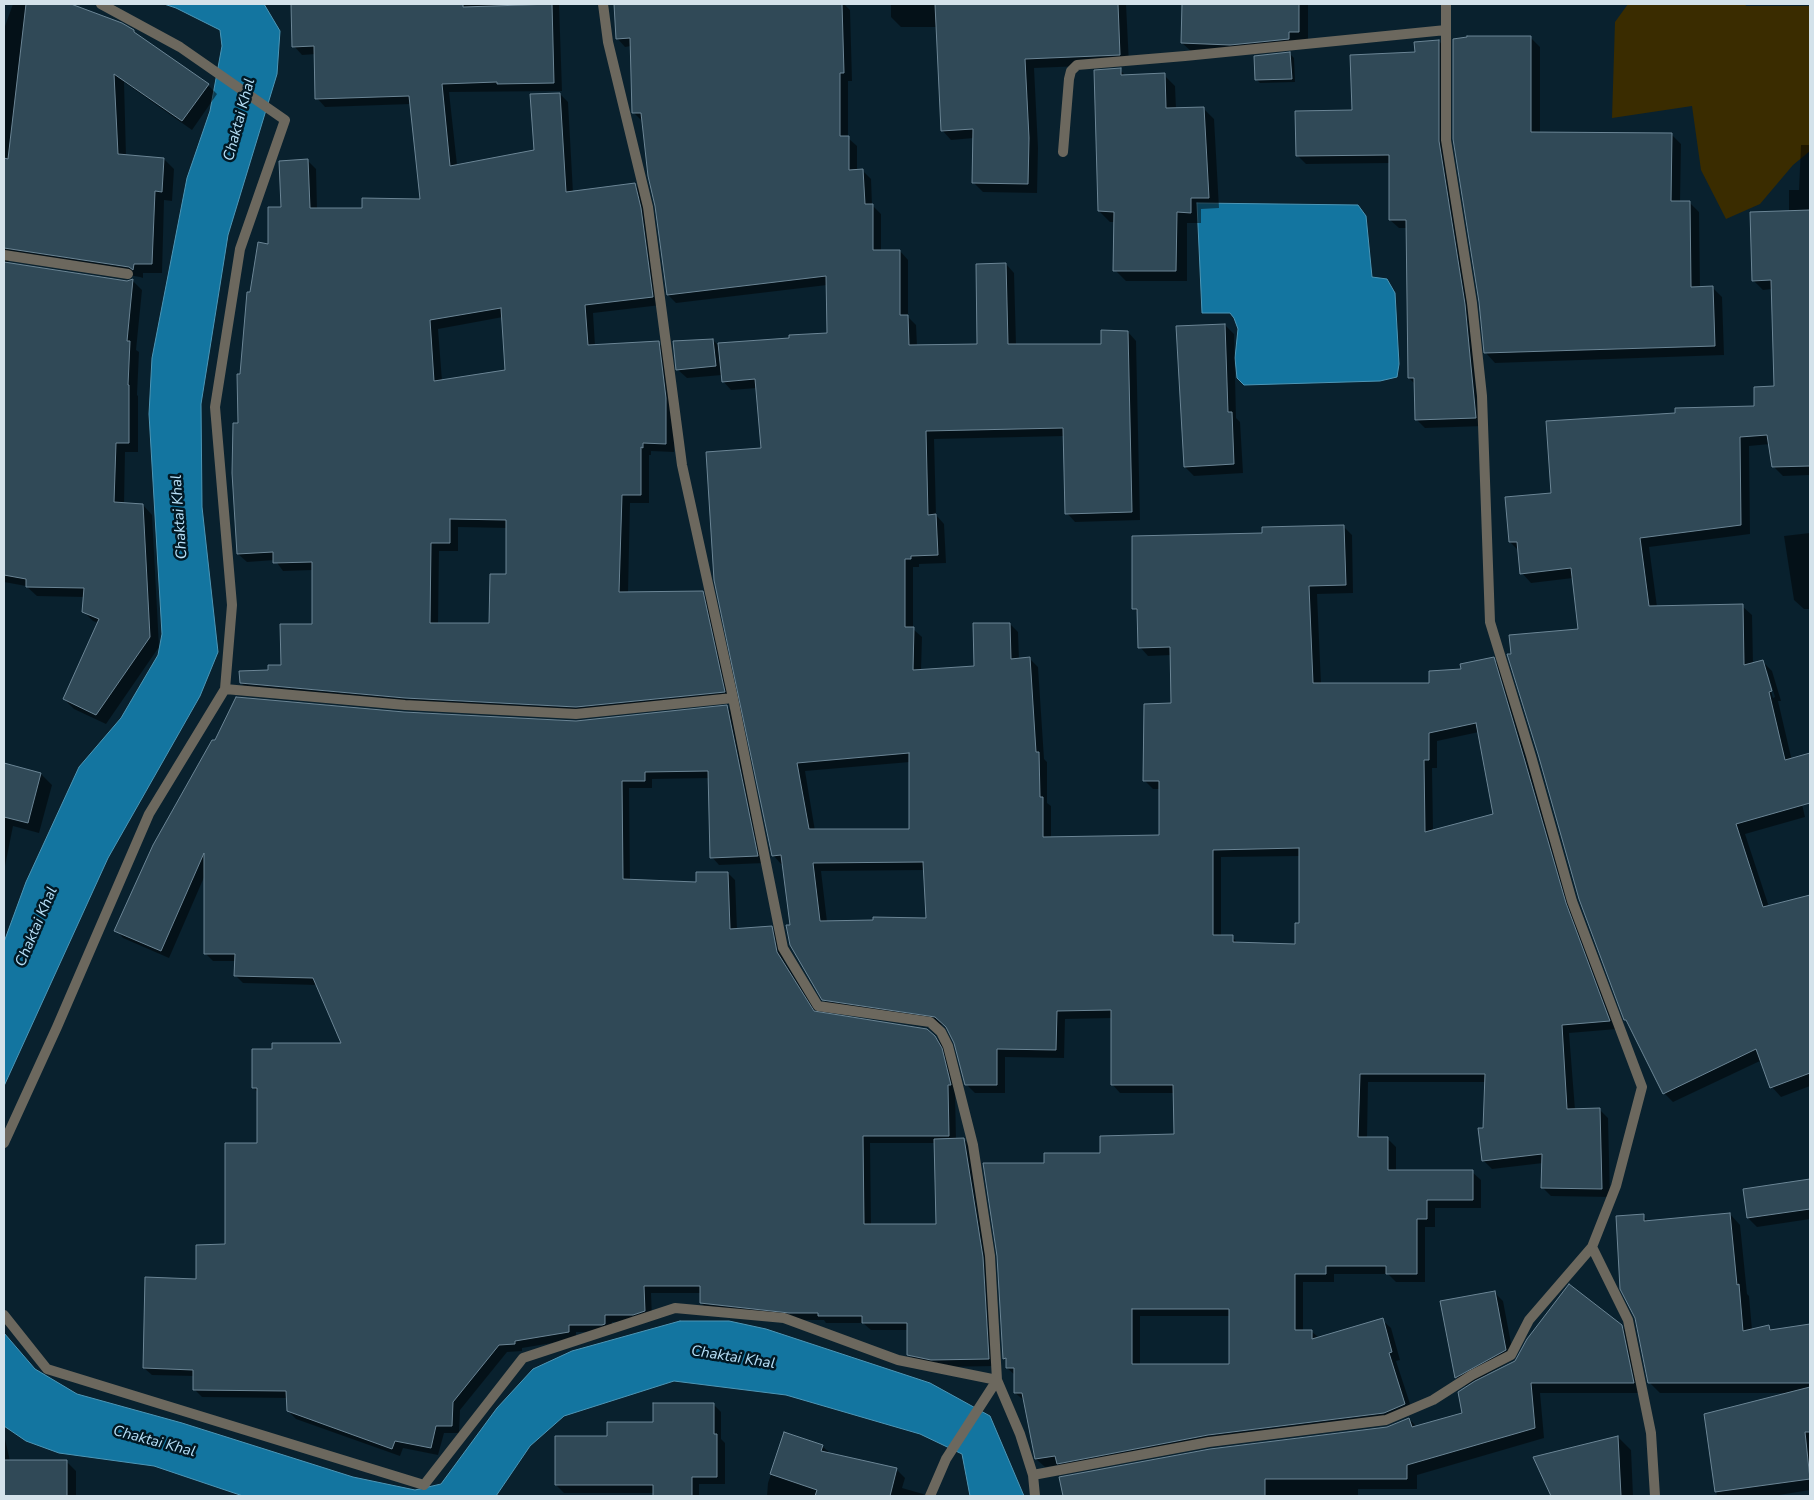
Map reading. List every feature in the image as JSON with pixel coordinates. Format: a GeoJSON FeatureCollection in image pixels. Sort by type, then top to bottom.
{"type":"FeatureCollection","features":[{"type":"Feature","properties":{"kind":"street"},"geometry":{"type":"LineString","coordinates":[[4,1143],[57,1027],[149,814],[225,689],[232,605],[214,406],[240,249],[285,120],[180,47],[100,4]]}},
{"type":"Feature","properties":{"kind":"street"},"geometry":{"type":"LineString","coordinates":[[603,4],[608,42],[648,207],[682,464],[733,698],[783,948],[818,1006],[930,1022],[941,1032],[948,1046],[973,1145],[990,1256],[997,1380],[1020,1434],[1033,1476],[1035,1496]]}},
{"type":"Feature","properties":{"kind":"street"},"geometry":{"type":"LineString","coordinates":[[1033,1476],[1209,1442],[1386,1420],[1425,1404],[1472,1375],[1511,1355],[1528,1320],[1592,1247],[1616,1186],[1642,1087],[1572,902],[1531,756],[1490,622],[1482,396],[1472,303],[1446,140],[1446,4]]}},
{"type":"Feature","properties":{"kind":"street"},"geometry":{"type":"LineString","coordinates":[[1063,152],[1069,79],[1071,71],[1078,65],[1446,30]]}},
{"type":"Feature","properties":{"kind":"street"},"geometry":{"type":"LineString","coordinates":[[4,255],[128,274]]}},
{"type":"Feature","properties":{"kind":"street"},"geometry":{"type":"LineString","coordinates":[[225,689],[405,705],[576,714],[733,698]]}},
{"type":"Feature","properties":{"kind":"street"},"geometry":{"type":"LineString","coordinates":[[1592,1247],[1628,1320],[1651,1433],[1655,1496]]}},
{"type":"Feature","properties":{"kind":"street"},"geometry":{"type":"LineString","coordinates":[[4,1315],[47,1369],[424,1485],[524,1358],[675,1308],[784,1318],[898,1360],[997,1380]]}},
{"type":"Feature","properties":{"kind":"street"},"geometry":{"type":"LineString","coordinates":[[930,1496],[946,1459],[997,1380]]}},
{"type":"Feature","properties":{"kind":"shaded area"},"geometry":{"type":"Polygon","coordinates":[[[1628,4],[1810,6],[1810,151],[1793,165],[1760,204],[1726,219],[1701,170],[1692,106],[1612,118],[1615,22],[1628,4]]]}},
{"type":"Feature","properties":{"kind":"water","name":"Chaktai Khal"},"geometry":{"type":"Polygon","coordinates":[[[164,4],[264,4],[280,31],[277,74],[228,235],[201,404],[202,507],[218,652],[200,696],[108,858],[4,1086],[4,942],[26,882],[79,767],[121,718],[158,655],[162,634],[149,414],[152,358],[187,178],[210,111],[222,46],[220,30],[164,4]]]}},
{"type":"Feature","properties":{"kind":"water"},"geometry":{"type":"Polygon","coordinates":[[[1197,203],[1358,205],[1366,216],[1372,277],[1387,279],[1395,293],[1399,364],[1397,377],[1380,381],[1244,385],[1237,378],[1235,358],[1238,329],[1234,318],[1230,313],[1202,313],[1197,203]]]}},
{"type":"Feature","properties":{"kind":"water","name":"Chaktai Khal"},"geometry":{"type":"Polygon","coordinates":[[[680,1321],[729,1321],[766,1329],[930,1383],[990,1416],[1024,1496],[970,1496],[962,1454],[920,1434],[786,1395],[674,1381],[564,1416],[530,1446],[496,1496],[243,1496],[154,1466],[59,1453],[26,1441],[4,1426],[4,1333],[35,1369],[77,1394],[182,1423],[353,1477],[415,1490],[441,1484],[497,1408],[533,1369],[572,1351],[680,1321]]]}},
{"type":"Feature","properties":{"kind":"building"},"geometry":{"type":"Polygon","coordinates":[[[26,4],[71,4],[122,23],[209,84],[182,121],[114,74],[118,154],[164,158],[162,192],[155,191],[152,264],[134,264],[133,270],[129,267],[4,248],[4,158],[8,159],[26,4]]]}},
{"type":"Feature","properties":{"kind":"building"},"geometry":{"type":"Polygon","coordinates":[[[291,4],[463,4],[463,7],[552,4],[554,83],[497,84],[497,82],[442,84],[450,166],[534,150],[530,94],[560,93],[566,192],[635,183],[641,208],[653,297],[585,305],[588,345],[659,341],[666,398],[666,444],[643,443],[643,448],[641,447],[641,495],[622,495],[619,592],[703,591],[725,692],[576,707],[405,698],[240,683],[239,671],[268,670],[268,665],[281,665],[280,624],[312,624],[312,562],[273,563],[273,552],[237,554],[232,473],[233,423],[238,423],[237,374],[240,374],[247,292],[250,292],[258,242],[268,244],[268,207],[281,207],[279,161],[308,159],[310,208],[362,208],[362,198],[420,199],[409,96],[315,99],[314,46],[292,47],[291,4]],[[501,308],[430,320],[434,381],[505,370],[501,308]],[[450,519],[450,543],[431,543],[430,623],[489,623],[490,574],[506,574],[506,520],[450,519]]]}},
{"type":"Feature","properties":{"kind":"building"},"geometry":{"type":"Polygon","coordinates":[[[614,4],[842,4],[844,73],[840,73],[840,136],[849,136],[849,170],[863,169],[865,204],[873,204],[873,250],[900,250],[900,315],[908,315],[909,345],[977,344],[976,264],[1006,263],[1008,344],[1101,344],[1101,330],[1128,331],[1132,512],[1065,514],[1063,428],[926,431],[928,515],[936,514],[938,555],[911,556],[911,559],[905,559],[905,627],[914,627],[913,670],[974,666],[973,623],[1010,623],[1011,659],[1030,657],[1036,752],[1039,752],[1040,797],[1043,797],[1043,837],[1159,835],[1159,781],[1143,781],[1144,704],[1171,703],[1170,647],[1138,648],[1137,609],[1132,609],[1132,536],[1262,533],[1262,527],[1344,525],[1346,585],[1309,586],[1313,683],[1429,683],[1429,671],[1461,669],[1460,664],[1494,657],[1566,903],[1610,1021],[1562,1025],[1567,1109],[1600,1108],[1602,1189],[1541,1188],[1542,1154],[1482,1161],[1478,1128],[1483,1128],[1485,1074],[1360,1074],[1358,1137],[1388,1137],[1388,1170],[1473,1170],[1473,1200],[1427,1200],[1427,1219],[1417,1219],[1417,1274],[1386,1274],[1386,1266],[1326,1266],[1326,1274],[1295,1274],[1295,1330],[1312,1330],[1312,1339],[1383,1318],[1392,1352],[1389,1353],[1405,1404],[1384,1413],[1208,1435],[1057,1464],[1055,1456],[1035,1459],[1022,1393],[1014,1393],[1014,1368],[1006,1368],[1006,1358],[1003,1359],[997,1256],[983,1163],[1044,1163],[1044,1153],[1100,1153],[1100,1136],[1174,1134],[1173,1085],[1111,1085],[1111,1010],[1057,1011],[1056,1050],[997,1049],[997,1085],[965,1085],[954,1043],[946,1027],[935,1017],[822,1000],[790,945],[786,925],[790,925],[781,855],[772,856],[714,580],[706,452],[761,448],[755,379],[722,382],[718,343],[789,338],[789,335],[827,333],[826,276],[667,295],[655,206],[648,176],[641,113],[632,113],[630,38],[616,39],[614,4]],[[1476,723],[1429,733],[1429,760],[1424,760],[1425,832],[1493,814],[1476,723]],[[909,753],[797,763],[809,829],[909,829],[909,753]],[[1299,848],[1213,850],[1213,935],[1233,935],[1233,942],[1295,944],[1295,923],[1299,923],[1299,848]],[[923,862],[813,863],[820,921],[873,920],[873,917],[926,918],[923,862]],[[1132,1309],[1132,1364],[1229,1364],[1229,1309],[1132,1309]]]}},
{"type":"Feature","properties":{"kind":"building"},"geometry":{"type":"Polygon","coordinates":[[[935,4],[1118,4],[1120,55],[1025,59],[1029,138],[1028,184],[972,183],[973,129],[941,131],[935,4]]]}},
{"type":"Feature","properties":{"kind":"building"},"geometry":{"type":"Polygon","coordinates":[[[1182,4],[1299,4],[1299,32],[1289,32],[1289,39],[1230,45],[1181,43],[1182,4]]]}},
{"type":"Feature","properties":{"kind":"building"},"geometry":{"type":"Polygon","coordinates":[[[1467,36],[1531,36],[1531,132],[1672,133],[1671,201],[1690,201],[1691,287],[1713,286],[1715,346],[1484,353],[1479,302],[1453,139],[1453,39],[1467,36]]]}},
{"type":"Feature","properties":{"kind":"building"},"geometry":{"type":"Polygon","coordinates":[[[1439,40],[1439,141],[1465,304],[1476,418],[1415,420],[1414,378],[1408,378],[1406,220],[1389,220],[1389,155],[1296,156],[1295,111],[1352,110],[1350,55],[1415,52],[1414,42],[1439,40]]]}},
{"type":"Feature","properties":{"kind":"building"},"geometry":{"type":"Polygon","coordinates":[[[1290,52],[1292,79],[1255,80],[1254,56],[1290,52]]]}},
{"type":"Feature","properties":{"kind":"building"},"geometry":{"type":"Polygon","coordinates":[[[1121,68],[1121,75],[1165,73],[1166,108],[1204,107],[1209,198],[1191,198],[1191,213],[1177,212],[1176,271],[1113,271],[1114,212],[1098,211],[1094,70],[1121,68]]]}},
{"type":"Feature","properties":{"kind":"building"},"geometry":{"type":"Polygon","coordinates":[[[1810,210],[1810,466],[1772,467],[1767,435],[1740,437],[1741,525],[1640,538],[1649,606],[1743,604],[1744,665],[1763,660],[1772,691],[1769,692],[1785,760],[1810,753],[1810,803],[1736,824],[1763,907],[1810,895],[1810,1073],[1770,1088],[1756,1049],[1663,1094],[1626,1020],[1624,1020],[1579,899],[1538,754],[1507,654],[1511,654],[1509,635],[1578,629],[1571,568],[1520,574],[1517,542],[1509,542],[1505,497],[1551,493],[1546,421],[1675,413],[1675,408],[1754,406],[1754,387],[1774,386],[1771,280],[1752,281],[1750,212],[1810,210]]]}},
{"type":"Feature","properties":{"kind":"building"},"geometry":{"type":"Polygon","coordinates":[[[4,262],[127,281],[133,279],[127,341],[130,341],[128,385],[129,443],[116,443],[114,502],[143,504],[150,637],[96,715],[63,699],[99,619],[82,612],[84,588],[26,587],[26,579],[4,575],[4,262]]]}},
{"type":"Feature","properties":{"kind":"building"},"geometry":{"type":"Polygon","coordinates":[[[1225,324],[1228,412],[1232,412],[1234,464],[1184,467],[1176,326],[1225,324]]]}},
{"type":"Feature","properties":{"kind":"building"},"geometry":{"type":"Polygon","coordinates":[[[713,339],[716,366],[676,370],[673,341],[713,339]]]}},
{"type":"Feature","properties":{"kind":"building"},"geometry":{"type":"Polygon","coordinates":[[[236,697],[404,712],[576,721],[727,705],[758,856],[710,858],[708,771],[645,772],[645,781],[622,781],[623,879],[696,882],[696,872],[728,872],[730,929],[772,926],[777,952],[814,1011],[927,1029],[935,1036],[942,1048],[951,1085],[948,1085],[949,1136],[863,1136],[864,1224],[936,1224],[934,1139],[964,1138],[983,1257],[989,1359],[931,1360],[907,1355],[907,1323],[862,1323],[862,1316],[818,1316],[818,1313],[789,1313],[700,1303],[700,1286],[644,1286],[645,1311],[633,1315],[605,1315],[605,1324],[602,1325],[569,1325],[569,1332],[515,1341],[515,1344],[499,1345],[453,1402],[452,1426],[436,1426],[431,1448],[395,1441],[392,1449],[287,1411],[286,1391],[193,1390],[193,1370],[143,1368],[145,1277],[196,1279],[196,1245],[225,1244],[225,1143],[257,1143],[257,1088],[252,1088],[252,1049],[272,1049],[272,1043],[341,1043],[313,978],[234,976],[235,954],[204,954],[204,853],[161,951],[114,931],[153,845],[212,740],[215,740],[236,697]]]}},
{"type":"Feature","properties":{"kind":"building"},"geometry":{"type":"Polygon","coordinates":[[[4,763],[41,773],[28,823],[4,817],[4,763]]]}},
{"type":"Feature","properties":{"kind":"building"},"geometry":{"type":"Polygon","coordinates":[[[1810,1179],[1810,1209],[1747,1218],[1743,1189],[1810,1179]]]}},
{"type":"Feature","properties":{"kind":"building"},"geometry":{"type":"Polygon","coordinates":[[[1730,1213],[1743,1331],[1769,1325],[1770,1330],[1810,1324],[1810,1383],[1648,1383],[1635,1318],[1620,1289],[1616,1216],[1644,1214],[1644,1221],[1730,1213]]]}},
{"type":"Feature","properties":{"kind":"building"},"geometry":{"type":"Polygon","coordinates":[[[1569,1284],[1622,1325],[1634,1383],[1531,1383],[1535,1428],[1407,1465],[1407,1479],[1265,1479],[1265,1496],[1063,1496],[1059,1477],[1210,1449],[1387,1427],[1409,1418],[1412,1427],[1462,1413],[1458,1392],[1475,1381],[1515,1361],[1527,1339],[1569,1284]]]}},
{"type":"Feature","properties":{"kind":"building"},"geometry":{"type":"Polygon","coordinates":[[[1495,1291],[1506,1350],[1455,1378],[1440,1301],[1495,1291]]]}},
{"type":"Feature","properties":{"kind":"building"},"geometry":{"type":"Polygon","coordinates":[[[1810,1387],[1810,1432],[1805,1432],[1810,1479],[1715,1492],[1704,1414],[1810,1387]]]}},
{"type":"Feature","properties":{"kind":"building"},"geometry":{"type":"Polygon","coordinates":[[[653,1403],[714,1403],[714,1434],[717,1434],[717,1477],[692,1477],[692,1496],[653,1496],[653,1485],[555,1485],[555,1436],[607,1436],[607,1422],[653,1422],[653,1403]]]}},
{"type":"Feature","properties":{"kind":"building"},"geometry":{"type":"Polygon","coordinates":[[[784,1432],[823,1445],[821,1451],[897,1468],[890,1496],[815,1496],[817,1490],[770,1474],[784,1432]]]}},
{"type":"Feature","properties":{"kind":"building"},"geometry":{"type":"Polygon","coordinates":[[[1618,1436],[1621,1496],[1551,1496],[1533,1457],[1618,1436]]]}},
{"type":"Feature","properties":{"kind":"building"},"geometry":{"type":"Polygon","coordinates":[[[4,1460],[67,1460],[67,1496],[4,1496],[4,1460]]]}}]}
